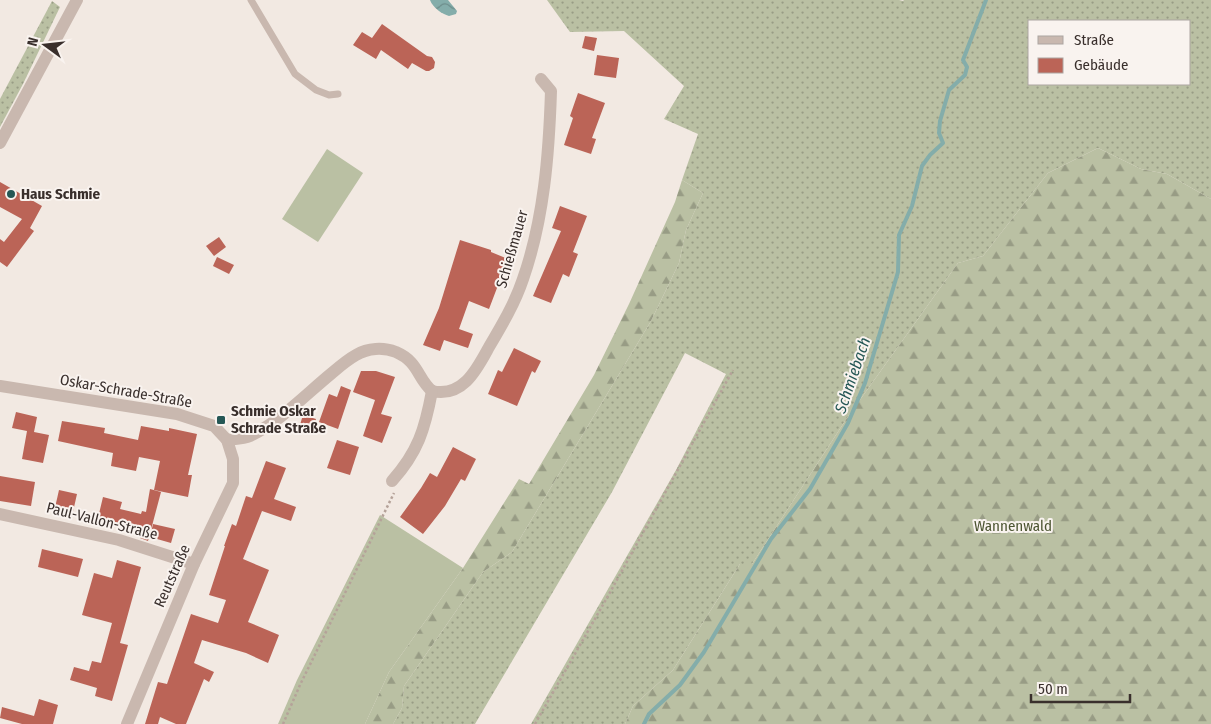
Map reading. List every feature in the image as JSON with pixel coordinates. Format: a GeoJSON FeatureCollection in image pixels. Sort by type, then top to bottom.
{"type":"FeatureCollection","features":[{"type":"Feature","properties":{"kind":"street"},"geometry":{"type":"LineString","coordinates":[[0,143],[77,0]]}},
{"type":"Feature","properties":{"kind":"street","name":"Schießmauer"},"geometry":{"type":"LineString","coordinates":[[432,391],[446,392],[454,390],[464,384],[475,373],[508,313],[523,279],[535,238],[547,150],[551,91],[541,78]]}},
{"type":"Feature","properties":{"kind":"street"},"geometry":{"type":"LineString","coordinates":[[227,440],[248,436],[268,425],[357,354],[370,350],[385,349],[397,352],[410,361],[432,391],[424,429],[407,464],[392,481]]}},
{"type":"Feature","properties":{"kind":"street","name":"Oskar-Schrade-Straße"},"geometry":{"type":"LineString","coordinates":[[0,386],[177,414],[214,426],[227,440]]}},
{"type":"Feature","properties":{"kind":"street","name":"Reutstraße"},"geometry":{"type":"LineString","coordinates":[[127,724],[194,564],[232,483],[233,459],[227,440]]}},
{"type":"Feature","properties":{"kind":"street","name":"Paul-Vallon-Straße"},"geometry":{"type":"LineString","coordinates":[[0,514],[119,540],[194,564]]}},
{"type":"Feature","properties":{"kind":"lane"},"geometry":{"type":"LineString","coordinates":[[251,0],[296,74],[316,90],[329,95],[338,94]]}},
{"type":"Feature","properties":{"kind":"path"},"geometry":{"type":"LineString","coordinates":[[535,724],[733,370]]}},
{"type":"Feature","properties":{"kind":"path"},"geometry":{"type":"LineString","coordinates":[[283,724],[300,685],[396,488],[392,481]]}},
{"type":"Feature","properties":{"kind":"green space"},"geometry":{"type":"Polygon","coordinates":[[[547,0],[1211,0],[1211,199],[1167,174],[1141,169],[1098,148],[1048,173],[983,256],[958,263],[847,418],[752,564],[740,564],[673,670],[633,706],[625,724],[531,724],[676,470],[726,374],[685,353],[612,492],[475,724],[393,724],[402,708],[404,686],[483,572],[512,552],[651,321],[679,263],[686,230],[703,193],[682,180],[698,134],[664,119],[684,86],[624,31],[570,32],[547,0]]]}},
{"type":"Feature","properties":{"kind":"green space"},"geometry":{"type":"Polygon","coordinates":[[[52,1],[60,7],[0,127],[0,99],[52,1]]]}},
{"type":"Feature","properties":{"kind":"green space","name":"Wannenwald"},"geometry":{"type":"Polygon","coordinates":[[[1098,148],[1141,169],[1167,174],[1211,199],[1211,724],[625,724],[633,706],[673,670],[740,564],[752,564],[847,418],[958,263],[983,256],[1048,173],[1098,148]]]}},
{"type":"Feature","properties":{"kind":"green space"},"geometry":{"type":"Polygon","coordinates":[[[327,149],[363,173],[318,242],[282,219],[327,149]]]}},
{"type":"Feature","properties":{"kind":"green space"},"geometry":{"type":"Polygon","coordinates":[[[682,180],[703,193],[686,230],[679,263],[651,321],[512,552],[483,572],[404,686],[402,708],[393,724],[365,724],[389,672],[463,568],[519,479],[529,484],[594,375],[629,304],[675,202],[682,180]]]}},
{"type":"Feature","properties":{"kind":"green space"},"geometry":{"type":"Polygon","coordinates":[[[380,515],[463,568],[389,672],[365,724],[278,724],[297,680],[380,515]]]}},
{"type":"Feature","properties":{"kind":"water"},"geometry":{"type":"Polygon","coordinates":[[[430,0],[448,0],[457,11],[456,14],[449,16],[443,14],[435,8],[430,0]]]}},
{"type":"Feature","properties":{"kind":"building"},"geometry":{"type":"Polygon","coordinates":[[[382,24],[427,56],[432,57],[435,62],[434,68],[426,71],[412,63],[408,69],[381,50],[376,59],[353,45],[362,32],[372,38],[382,24]]]}},
{"type":"Feature","properties":{"kind":"building"},"geometry":{"type":"Polygon","coordinates":[[[585,36],[597,38],[594,51],[582,48],[585,36]]]}},
{"type":"Feature","properties":{"kind":"building"},"geometry":{"type":"Polygon","coordinates":[[[597,55],[619,58],[616,78],[594,75],[597,55]]]}},
{"type":"Feature","properties":{"kind":"building"},"geometry":{"type":"Polygon","coordinates":[[[578,93],[605,103],[592,138],[596,139],[591,154],[564,145],[573,118],[570,116],[578,93]]]}},
{"type":"Feature","properties":{"kind":"building"},"geometry":{"type":"Polygon","coordinates":[[[0,182],[42,206],[30,228],[34,231],[7,267],[0,262],[0,239],[4,242],[22,219],[0,207],[0,182]]]}},
{"type":"Feature","properties":{"kind":"building"},"geometry":{"type":"Polygon","coordinates":[[[560,206],[587,216],[573,252],[578,254],[569,277],[563,274],[551,303],[533,296],[561,231],[552,228],[560,206]]]}},
{"type":"Feature","properties":{"kind":"building"},"geometry":{"type":"Polygon","coordinates":[[[219,237],[226,247],[214,256],[206,246],[219,237]]]}},
{"type":"Feature","properties":{"kind":"building"},"geometry":{"type":"Polygon","coordinates":[[[460,240],[491,250],[491,252],[508,259],[489,309],[469,301],[459,329],[473,334],[468,348],[444,340],[440,351],[423,345],[439,308],[460,240]]]}},
{"type":"Feature","properties":{"kind":"building"},"geometry":{"type":"Polygon","coordinates":[[[217,257],[234,265],[229,274],[213,266],[217,257]]]}},
{"type":"Feature","properties":{"kind":"building"},"geometry":{"type":"Polygon","coordinates":[[[514,348],[541,361],[535,373],[532,371],[517,406],[488,394],[498,370],[502,372],[514,348]]]}},
{"type":"Feature","properties":{"kind":"building"},"geometry":{"type":"Polygon","coordinates":[[[361,371],[376,371],[395,377],[381,414],[392,417],[382,443],[363,436],[375,400],[353,392],[361,371]]]}},
{"type":"Feature","properties":{"kind":"building"},"geometry":{"type":"Polygon","coordinates":[[[341,386],[351,390],[338,429],[319,422],[329,394],[337,397],[341,386]]]}},
{"type":"Feature","properties":{"kind":"building"},"geometry":{"type":"Polygon","coordinates":[[[16,412],[37,417],[34,432],[49,435],[43,463],[22,459],[27,431],[12,428],[16,412]]]}},
{"type":"Feature","properties":{"kind":"building"},"geometry":{"type":"Polygon","coordinates":[[[303,415],[316,419],[312,432],[299,428],[303,415]]]}},
{"type":"Feature","properties":{"kind":"building"},"geometry":{"type":"Polygon","coordinates":[[[62,421],[105,428],[104,433],[138,440],[141,426],[169,431],[169,428],[197,434],[188,475],[192,475],[188,497],[154,490],[160,461],[139,457],[136,471],[111,466],[113,453],[58,441],[62,421]]]}},
{"type":"Feature","properties":{"kind":"building"},"geometry":{"type":"Polygon","coordinates":[[[337,440],[359,447],[350,475],[327,468],[337,440]]]}},
{"type":"Feature","properties":{"kind":"building"},"geometry":{"type":"Polygon","coordinates":[[[453,447],[476,459],[465,481],[461,479],[445,506],[423,534],[400,517],[430,473],[437,477],[453,447]]]}},
{"type":"Feature","properties":{"kind":"building"},"geometry":{"type":"Polygon","coordinates":[[[266,461],[286,468],[274,499],[296,507],[291,521],[262,511],[243,559],[269,570],[248,622],[279,635],[268,663],[246,653],[202,640],[194,663],[214,672],[209,682],[204,679],[186,724],[176,724],[160,717],[158,724],[145,724],[158,682],[167,684],[191,614],[218,623],[226,600],[209,595],[232,524],[236,526],[246,496],[252,498],[266,461]]]}},
{"type":"Feature","properties":{"kind":"building"},"geometry":{"type":"Polygon","coordinates":[[[0,476],[35,482],[31,506],[0,501],[0,476]]]}},
{"type":"Feature","properties":{"kind":"building"},"geometry":{"type":"Polygon","coordinates":[[[150,489],[161,492],[148,541],[140,538],[142,531],[130,528],[131,526],[98,518],[103,497],[122,502],[120,509],[141,514],[142,511],[146,512],[150,489]]]}},
{"type":"Feature","properties":{"kind":"building"},"geometry":{"type":"Polygon","coordinates":[[[59,490],[77,494],[72,516],[54,512],[59,490]]]}},
{"type":"Feature","properties":{"kind":"building"},"geometry":{"type":"Polygon","coordinates":[[[153,524],[175,529],[171,543],[150,537],[153,524]]]}},
{"type":"Feature","properties":{"kind":"building"},"geometry":{"type":"Polygon","coordinates":[[[42,549],[83,559],[78,577],[38,567],[42,549]]]}},
{"type":"Feature","properties":{"kind":"building"},"geometry":{"type":"Polygon","coordinates":[[[117,560],[141,567],[120,643],[128,645],[112,701],[95,696],[97,688],[70,680],[74,667],[89,671],[92,661],[101,663],[112,623],[82,615],[94,573],[112,578],[117,560]]]}},
{"type":"Feature","properties":{"kind":"building"},"geometry":{"type":"Polygon","coordinates":[[[39,699],[58,705],[53,724],[22,724],[0,718],[2,707],[34,716],[39,699]]]}},
{"type":"Feature","properties":{"kind":"waterway","name":"Schmiebach"},"geometry":{"type":"LineString","coordinates":[[644,724],[649,714],[680,685],[704,652],[771,539],[810,489],[848,423],[865,383],[898,272],[899,235],[912,206],[922,166],[930,155],[943,143],[939,133],[940,121],[949,90],[965,75],[967,67],[963,60],[986,0]]}},
{"type":"Feature","properties":{"kind":"place","name":"Haus Schmie"},"geometry":{"type":"Point","coordinates":[11,194]}},
{"type":"Feature","properties":{"kind":"place","name":"Schmie Oskar Schrade Straße"},"geometry":{"type":"Point","coordinates":[221,420]}}]}
